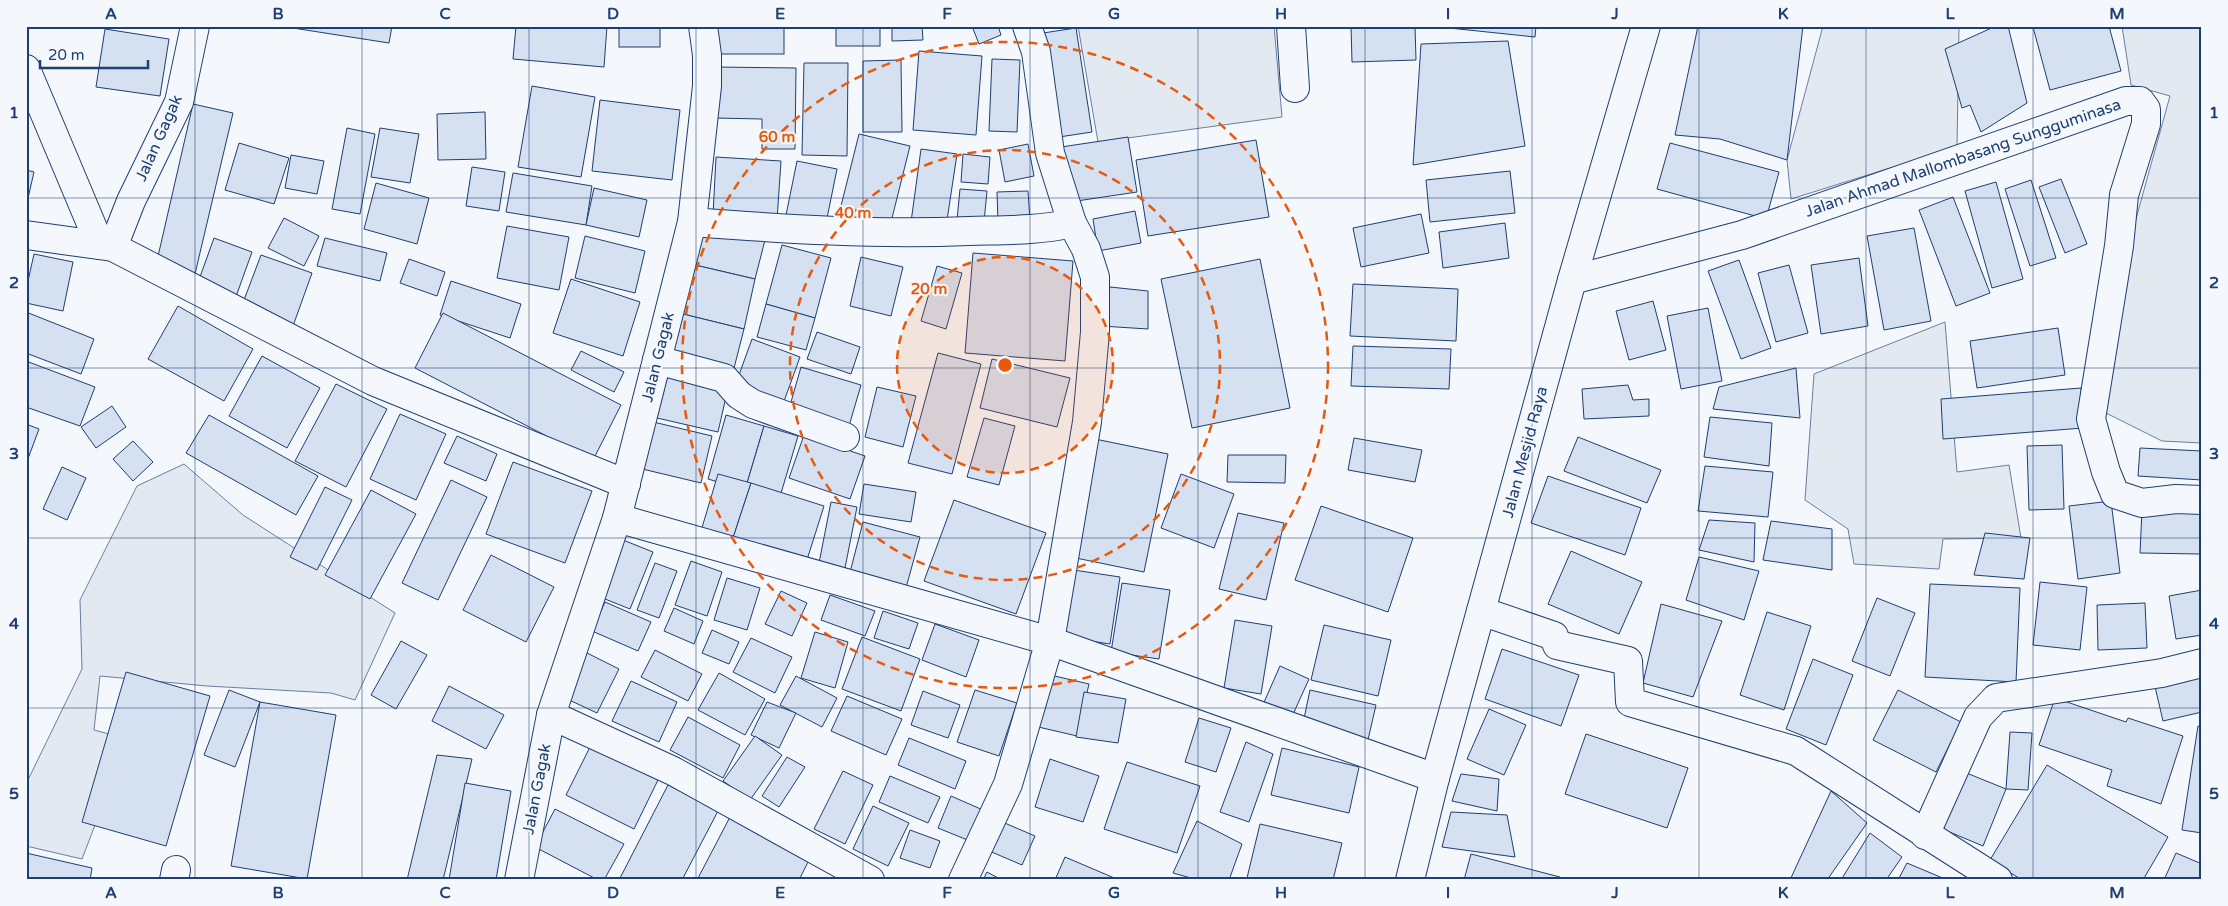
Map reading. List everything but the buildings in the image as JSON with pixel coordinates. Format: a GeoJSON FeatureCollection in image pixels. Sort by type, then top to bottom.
{"type":"FeatureCollection","features":[{"type":"Feature","properties":{"kind":"street","name":"Jalan Gagak"},"geometry":{"type":"LineString","coordinates":[[90,244],[131,201],[179,102],[195,26]]}},
{"type":"Feature","properties":{"kind":"street","name":"Jalan Gagak"},"geometry":{"type":"LineString","coordinates":[[519,880],[557,697],[617,518],[692,222],[707,86],[707,55],[703,26]]}},
{"type":"Feature","properties":{"kind":"street"},"geometry":{"type":"LineString","coordinates":[[963,880],[1008,784],[1050,640],[1087,422],[1095,332],[1095,276],[1089,257],[1072,223],[1050,153],[1036,52],[1027,26]]}},
{"type":"Feature","properties":{"kind":"street"},"geometry":{"type":"LineString","coordinates":[[1291,26],[1295,88]]}},
{"type":"Feature","properties":{"kind":"street","name":"Jalan Mesjid Raya"},"geometry":{"type":"LineString","coordinates":[[1410,880],[1435,778],[1572,280],[1646,26]]}},
{"type":"Feature","properties":{"kind":"street"},"geometry":{"type":"LineString","coordinates":[[26,68],[90,244]]}},
{"type":"Feature","properties":{"kind":"street","name":"Jalan Ahmad Mallombasang Sungguminasa"},"geometry":{"type":"LineString","coordinates":[[1572,280],[1742,235],[2126,101],[2140,101],[2146,109],[2146,124],[2124,195],[2119,246],[2092,419],[2106,472],[2115,494],[2142,503],[2176,499],[2202,500]]}},
{"type":"Feature","properties":{"kind":"street"},"geometry":{"type":"LineString","coordinates":[[692,222],[800,231],[914,233],[1049,228],[1072,223]]}},
{"type":"Feature","properties":{"kind":"street"},"geometry":{"type":"LineString","coordinates":[[26,235],[90,244],[373,381],[626,484]]}},
{"type":"Feature","properties":{"kind":"street"},"geometry":{"type":"LineString","coordinates":[[657,360],[724,378],[739,395],[753,404],[845,437]]}},
{"type":"Feature","properties":{"kind":"street"},"geometry":{"type":"LineString","coordinates":[[617,518],[1050,640],[1435,778]]}},
{"type":"Feature","properties":{"kind":"street"},"geometry":{"type":"LineString","coordinates":[[1481,611],[1554,636],[1557,645],[1628,661],[1630,702],[1796,751],[1998,880]]}},
{"type":"Feature","properties":{"kind":"street"},"geometry":{"type":"LineString","coordinates":[[1925,835],[1978,717],[1996,698],[2162,673],[2202,663]]}},
{"type":"Feature","properties":{"kind":"street"},"geometry":{"type":"LineString","coordinates":[[557,697],[673,771],[870,880]]}},
{"type":"Feature","properties":{"kind":"shaded area"},"geometry":{"type":"Polygon","coordinates":[[[1078,26],[1274,26],[1282,117],[1098,142],[1078,26]]]}},
{"type":"Feature","properties":{"kind":"shaded area"},"geometry":{"type":"Polygon","coordinates":[[[1823,26],[1959,26],[1957,147],[1791,199],[1787,160],[1823,26]]]}},
{"type":"Feature","properties":{"kind":"shaded area"},"geometry":{"type":"Polygon","coordinates":[[[2122,26],[2202,26],[2202,443],[2162,441],[2106,413],[2129,244],[2170,96],[2131,85],[2122,26]]]}},
{"type":"Feature","properties":{"kind":"shaded area"},"geometry":{"type":"Polygon","coordinates":[[[1945,322],[1957,472],[2009,465],[2021,538],[1943,539],[1939,569],[1854,564],[1848,529],[1805,500],[1814,374],[1945,322]]]}},
{"type":"Feature","properties":{"kind":"shaded area"},"geometry":{"type":"Polygon","coordinates":[[[184,464],[243,515],[395,613],[355,700],[331,693],[207,686],[100,676],[94,730],[128,739],[82,859],[26,846],[26,784],[82,669],[80,600],[137,486],[184,464]]]}}]}
